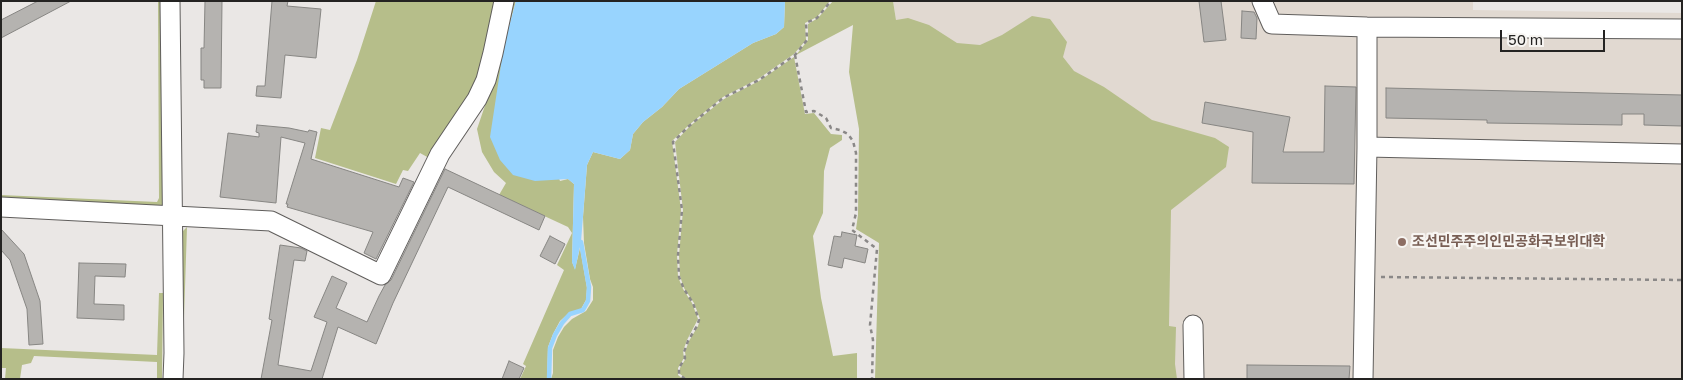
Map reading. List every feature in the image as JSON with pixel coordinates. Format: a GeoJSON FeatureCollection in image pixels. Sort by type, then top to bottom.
{"type":"FeatureCollection","features":[{"type":"Feature","properties":{"kind":"street"},"geometry":{"type":"LineString","coordinates":[[170,1],[173,379]]}},
{"type":"Feature","properties":{"kind":"street"},"geometry":{"type":"LineString","coordinates":[[1,207],[271,221],[381,275],[440,154],[477,99],[486,80],[504,1]]}},
{"type":"Feature","properties":{"kind":"street"},"geometry":{"type":"LineString","coordinates":[[1262,1],[1272,24],[1366,27],[1682,29]]}},
{"type":"Feature","properties":{"kind":"street"},"geometry":{"type":"LineString","coordinates":[[1363,379],[1367,147],[1366,27]]}},
{"type":"Feature","properties":{"kind":"street"},"geometry":{"type":"LineString","coordinates":[[1367,147],[1682,154]]}},
{"type":"Feature","properties":{"kind":"street"},"geometry":{"type":"LineString","coordinates":[[1193,325],[1194,379]]}},
{"type":"Feature","properties":{"kind":"path"},"geometry":{"type":"LineString","coordinates":[[685,379],[679,374],[679,368],[685,358],[684,352],[688,341],[699,320],[693,303],[679,277],[678,255],[682,210],[674,142],[723,98],[759,80],[795,55],[807,40],[806,23],[817,18],[831,1]]}},
{"type":"Feature","properties":{"kind":"path"},"geometry":{"type":"LineString","coordinates":[[795,55],[806,112],[814,111],[826,118],[831,128],[848,134],[856,153],[856,213],[852,230],[877,248],[870,325],[872,379]]}},
{"type":"Feature","properties":{"kind":"path"},"geometry":{"type":"LineString","coordinates":[[1364,276],[1682,280]]}},
{"type":"Feature","properties":{"kind":"shaded area","name":"조선민주주의인민공화국보위대학"},"geometry":{"type":"Polygon","coordinates":[[[893,1],[1473,1],[1473,10],[1682,13],[1682,379],[1121,379],[896,20],[893,1]]]}},
{"type":"Feature","properties":{"kind":"green space"},"geometry":{"type":"Polygon","coordinates":[[[158,1],[162,1],[164,203],[162,206],[1,200],[1,195],[157,202],[159,198],[158,1]]]}},
{"type":"Feature","properties":{"kind":"green space"},"geometry":{"type":"Polygon","coordinates":[[[376,1],[500,1],[483,75],[429,158],[420,153],[408,171],[403,170],[396,184],[315,158],[321,128],[330,130],[357,60],[376,1]]]}},
{"type":"Feature","properties":{"kind":"green space"},"geometry":{"type":"Polygon","coordinates":[[[508,1],[516,1],[504,45],[560,181],[568,179],[574,184],[572,262],[575,269],[580,248],[587,288],[586,300],[581,309],[569,313],[560,321],[553,334],[548,347],[547,379],[520,379],[526,366],[523,364],[564,270],[557,265],[572,233],[568,227],[499,195],[506,183],[494,172],[482,152],[477,129],[490,91],[508,1]]]}},
{"type":"Feature","properties":{"kind":"green space"},"geometry":{"type":"Polygon","coordinates":[[[785,1],[830,1],[817,17],[805,23],[806,40],[794,54],[758,79],[723,97],[672,141],[681,210],[677,255],[678,277],[698,319],[687,340],[683,351],[684,358],[678,368],[678,375],[683,379],[551,379],[553,373],[553,350],[558,337],[564,327],[572,319],[586,311],[593,300],[593,287],[584,243],[583,217],[587,165],[593,152],[620,159],[630,150],[633,134],[643,122],[662,107],[679,89],[753,43],[776,34],[784,27],[785,1]]]}},
{"type":"Feature","properties":{"kind":"green space"},"geometry":{"type":"Polygon","coordinates":[[[833,1],[893,1],[896,20],[908,18],[929,25],[957,43],[980,45],[1002,35],[1032,16],[1050,19],[1067,42],[1063,57],[1074,71],[1104,87],[1152,120],[1215,138],[1229,147],[1226,167],[1171,210],[1169,326],[1176,327],[1175,364],[1177,379],[875,379],[879,243],[856,229],[858,215],[859,129],[849,72],[853,25],[796,55],[808,40],[808,24],[818,18],[833,1]]]}},
{"type":"Feature","properties":{"kind":"green space"},"geometry":{"type":"Polygon","coordinates":[[[794,57],[805,114],[814,113],[831,134],[842,135],[842,140],[830,148],[824,171],[823,213],[813,236],[821,298],[833,356],[857,353],[857,379],[687,379],[680,374],[680,368],[686,358],[685,352],[689,341],[700,319],[680,276],[679,255],[683,210],[675,142],[690,126],[724,99],[759,81],[794,57]]]}},
{"type":"Feature","properties":{"kind":"green space"},"geometry":{"type":"Polygon","coordinates":[[[187,227],[183,349],[178,348],[183,231],[187,227]]]}},
{"type":"Feature","properties":{"kind":"green space"},"geometry":{"type":"Polygon","coordinates":[[[159,293],[163,293],[162,379],[157,379],[157,362],[34,356],[31,363],[22,365],[20,379],[5,379],[6,368],[1,368],[1,348],[157,355],[159,293]]]}},
{"type":"Feature","properties":{"kind":"water"},"geometry":{"type":"Polygon","coordinates":[[[516,1],[785,1],[784,27],[776,34],[753,43],[679,89],[662,107],[643,122],[633,134],[630,150],[620,159],[593,152],[587,165],[581,242],[575,270],[572,262],[574,184],[568,179],[535,181],[513,175],[500,160],[490,137],[504,45],[516,1]]]}},
{"type":"Feature","properties":{"kind":"building"},"geometry":{"type":"Polygon","coordinates":[[[38,1],[71,1],[1,38],[1,20],[38,1]]]}},
{"type":"Feature","properties":{"kind":"building"},"geometry":{"type":"Polygon","coordinates":[[[205,1],[222,1],[221,88],[204,88],[204,80],[201,80],[201,48],[204,48],[205,1]]]}},
{"type":"Feature","properties":{"kind":"building"},"geometry":{"type":"Polygon","coordinates":[[[272,1],[288,1],[287,6],[321,9],[316,58],[285,55],[281,98],[256,96],[257,86],[265,86],[272,1]]]}},
{"type":"Feature","properties":{"kind":"building"},"geometry":{"type":"Polygon","coordinates":[[[1199,1],[1221,1],[1226,40],[1204,42],[1199,1]]]}},
{"type":"Feature","properties":{"kind":"building"},"geometry":{"type":"Polygon","coordinates":[[[1242,11],[1254,12],[1257,18],[1256,39],[1241,38],[1242,11]]]}},
{"type":"Feature","properties":{"kind":"building"},"geometry":{"type":"Polygon","coordinates":[[[1325,86],[1356,87],[1354,184],[1252,183],[1253,132],[1202,123],[1205,102],[1290,117],[1283,152],[1324,152],[1325,86]]]}},
{"type":"Feature","properties":{"kind":"building"},"geometry":{"type":"Polygon","coordinates":[[[1386,88],[1682,95],[1682,126],[1644,125],[1644,114],[1622,114],[1622,125],[1487,123],[1487,120],[1386,118],[1386,88]]]}},
{"type":"Feature","properties":{"kind":"building"},"geometry":{"type":"Polygon","coordinates":[[[257,125],[317,132],[311,159],[399,187],[403,178],[414,182],[376,259],[364,253],[373,232],[287,207],[288,204],[286,204],[305,143],[281,137],[276,203],[220,197],[228,133],[259,137],[259,133],[256,132],[257,125]]]}},
{"type":"Feature","properties":{"kind":"building"},"geometry":{"type":"Polygon","coordinates":[[[445,169],[545,216],[539,230],[448,187],[393,303],[376,344],[338,327],[322,379],[261,379],[272,320],[269,319],[280,245],[301,248],[307,251],[305,261],[294,260],[278,365],[311,371],[327,322],[314,317],[332,276],[347,283],[336,308],[367,322],[385,285],[391,280],[445,169]]]}},
{"type":"Feature","properties":{"kind":"building"},"geometry":{"type":"Polygon","coordinates":[[[1,229],[24,254],[40,301],[43,344],[29,345],[27,309],[10,260],[1,250],[1,229]]]}},
{"type":"Feature","properties":{"kind":"building"},"geometry":{"type":"Polygon","coordinates":[[[842,232],[857,235],[855,246],[868,249],[865,263],[844,258],[842,268],[828,265],[834,236],[841,237],[842,232]]]}},
{"type":"Feature","properties":{"kind":"building"},"geometry":{"type":"Polygon","coordinates":[[[550,236],[565,244],[555,264],[540,256],[550,236]]]}},
{"type":"Feature","properties":{"kind":"building"},"geometry":{"type":"Polygon","coordinates":[[[79,263],[126,264],[125,277],[95,276],[94,304],[124,305],[124,320],[77,318],[79,263]]]}},
{"type":"Feature","properties":{"kind":"building"},"geometry":{"type":"Polygon","coordinates":[[[509,361],[524,368],[519,379],[502,379],[509,361]]]}},
{"type":"Feature","properties":{"kind":"building"},"geometry":{"type":"Polygon","coordinates":[[[1247,365],[1350,366],[1349,379],[1247,379],[1247,365]]]}},
{"type":"Feature","properties":{"kind":"waterway"},"geometry":{"type":"LineString","coordinates":[[549,379],[550,348],[555,335],[570,314],[583,310],[588,301],[589,287],[581,242]]}},
{"type":"Feature","properties":{"kind":"place","name":"조선민주주의인민공화국보위대학"},"geometry":{"type":"Point","coordinates":[1402,242]}}]}
